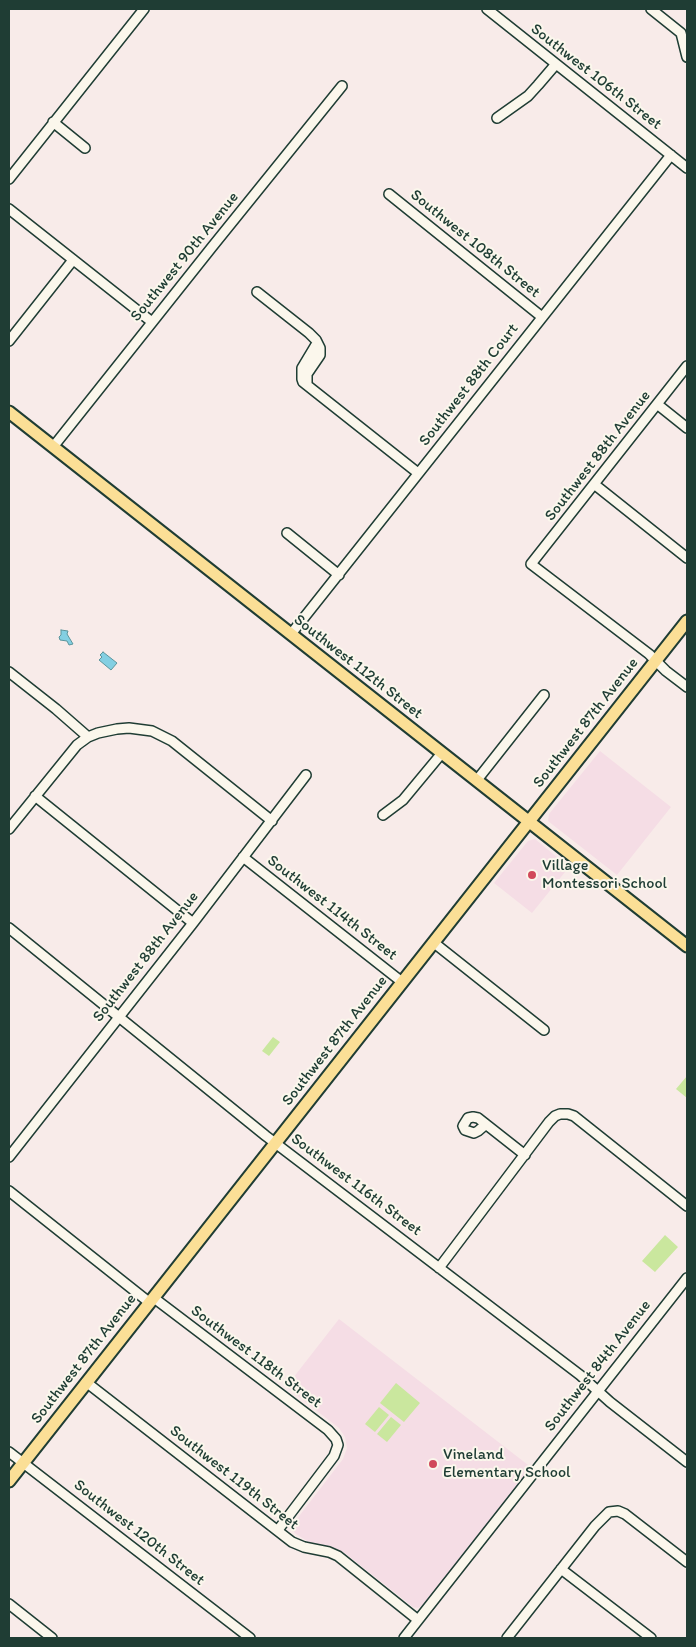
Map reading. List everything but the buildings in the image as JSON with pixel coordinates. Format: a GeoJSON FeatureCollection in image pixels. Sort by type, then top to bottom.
{"type":"FeatureCollection","features":[{"type":"Feature","properties":{"kind":"main road","name":"Southwest 112th Street"},"geometry":{"type":"LineString","coordinates":[[9,412],[687,946]]}},
{"type":"Feature","properties":{"kind":"main road","name":"Southwest 87th Avenue"},"geometry":{"type":"LineString","coordinates":[[9,1481],[687,621]]}},
{"type":"Feature","properties":{"kind":"street"},"geometry":{"type":"LineString","coordinates":[[9,179],[144,9]]}},
{"type":"Feature","properties":{"kind":"street","name":"Southwest 106th Street"},"geometry":{"type":"LineString","coordinates":[[487,9],[687,168]]}},
{"type":"Feature","properties":{"kind":"street"},"geometry":{"type":"LineString","coordinates":[[651,9],[684,31],[687,57]]}},
{"type":"Feature","properties":{"kind":"street"},"geometry":{"type":"LineString","coordinates":[[497,118],[528,96],[556,64]]}},
{"type":"Feature","properties":{"kind":"street","name":"Southwest 90th Avenue"},"geometry":{"type":"LineString","coordinates":[[53,447],[342,86]]}},
{"type":"Feature","properties":{"kind":"street"},"geometry":{"type":"LineString","coordinates":[[53,122],[85,148]]}},
{"type":"Feature","properties":{"kind":"street","name":"Southwest 88th Court"},"geometry":{"type":"LineString","coordinates":[[291,634],[670,154]]}},
{"type":"Feature","properties":{"kind":"street","name":"Southwest 108th Street"},"geometry":{"type":"LineString","coordinates":[[389,194],[542,317]]}},
{"type":"Feature","properties":{"kind":"street"},"geometry":{"type":"LineString","coordinates":[[9,209],[152,322]]}},
{"type":"Feature","properties":{"kind":"street"},"geometry":{"type":"LineString","coordinates":[[9,340],[73,260]]}},
{"type":"Feature","properties":{"kind":"street"},"geometry":{"type":"LineString","coordinates":[[257,292],[312,335],[318,343],[302,368],[302,380],[418,474]]}},
{"type":"Feature","properties":{"kind":"street","name":"Southwest 88th Avenue"},"geometry":{"type":"LineString","coordinates":[[656,660],[531,564],[687,366]]}},
{"type":"Feature","properties":{"kind":"street"},"geometry":{"type":"LineString","coordinates":[[657,404],[687,428]]}},
{"type":"Feature","properties":{"kind":"street"},"geometry":{"type":"LineString","coordinates":[[594,484],[687,558]]}},
{"type":"Feature","properties":{"kind":"street"},"geometry":{"type":"LineString","coordinates":[[287,533],[339,574]]}},
{"type":"Feature","properties":{"kind":"street"},"geometry":{"type":"LineString","coordinates":[[656,660],[666,671],[687,687]]}},
{"type":"Feature","properties":{"kind":"street"},"geometry":{"type":"LineString","coordinates":[[9,672],[88,737]]}},
{"type":"Feature","properties":{"kind":"street"},"geometry":{"type":"LineString","coordinates":[[477,780],[544,695]]}},
{"type":"Feature","properties":{"kind":"street"},"geometry":{"type":"LineString","coordinates":[[9,829],[73,748],[88,737],[110,730],[129,728],[146,730],[177,744],[272,821]]}},
{"type":"Feature","properties":{"kind":"street"},"geometry":{"type":"LineString","coordinates":[[383,815],[403,800],[442,753]]}},
{"type":"Feature","properties":{"kind":"street","name":"Southwest 88th Avenue"},"geometry":{"type":"LineString","coordinates":[[9,1157],[193,923],[306,775]]}},
{"type":"Feature","properties":{"kind":"street"},"geometry":{"type":"LineString","coordinates":[[35,796],[193,923]]}},
{"type":"Feature","properties":{"kind":"street","name":"Southwest 114th Street"},"geometry":{"type":"LineString","coordinates":[[243,857],[402,982]]}},
{"type":"Feature","properties":{"kind":"street","name":"Southwest 116th Street"},"geometry":{"type":"LineString","coordinates":[[9,928],[276,1143],[580,1374],[610,1402],[687,1462]]}},
{"type":"Feature","properties":{"kind":"street"},"geometry":{"type":"LineString","coordinates":[[433,942],[544,1030]]}},
{"type":"Feature","properties":{"kind":"street"},"geometry":{"type":"LineString","coordinates":[[439,1268],[555,1116],[560,1114],[574,1116],[687,1206]]}},
{"type":"Feature","properties":{"kind":"street"},"geometry":{"type":"LineString","coordinates":[[485,1124],[525,1155]]}},
{"type":"Feature","properties":{"kind":"street","name":"Southwest 118th Street"},"geometry":{"type":"LineString","coordinates":[[9,1191],[334,1436],[337,1442],[334,1456],[278,1530]]}},
{"type":"Feature","properties":{"kind":"street","name":"Southwest 84th Avenue"},"geometry":{"type":"LineString","coordinates":[[404,1638],[687,1278]]}},
{"type":"Feature","properties":{"kind":"street","name":"Southwest 119th Street"},"geometry":{"type":"LineString","coordinates":[[86,1382],[298,1545],[338,1556],[418,1620]]}},
{"type":"Feature","properties":{"kind":"street","name":"Southwest 120th Street"},"geometry":{"type":"LineString","coordinates":[[9,1452],[250,1638]]}},
{"type":"Feature","properties":{"kind":"street"},"geometry":{"type":"LineString","coordinates":[[519,1638],[509,1635],[602,1519],[613,1510],[625,1514],[687,1562]]}},
{"type":"Feature","properties":{"kind":"street"},"geometry":{"type":"LineString","coordinates":[[561,1569],[651,1638]]}},
{"type":"Feature","properties":{"kind":"street"},"geometry":{"type":"LineString","coordinates":[[9,1604],[52,1638]]}},
{"type":"Feature","properties":{"kind":"shaded area"},"geometry":{"type":"Polygon","coordinates":[[[600,751],[671,807],[617,875],[548,821],[549,814],[600,751]]]}},
{"type":"Feature","properties":{"kind":"shaded area","name":"Village Montessori School"},"geometry":{"type":"Polygon","coordinates":[[[535,839],[569,867],[532,913],[494,883],[528,841],[535,839]]]}},
{"type":"Feature","properties":{"kind":"shaded area","name":"Vineland Elementary School"},"geometry":{"type":"Polygon","coordinates":[[[339,1319],[532,1468],[424,1605],[418,1608],[413,1607],[346,1554],[337,1549],[312,1544],[292,1530],[293,1524],[343,1459],[347,1448],[345,1437],[339,1428],[286,1387],[339,1319]]]}},
{"type":"Feature","properties":{"kind":"green space"},"geometry":{"type":"Polygon","coordinates":[[[273,1037],[280,1042],[269,1056],[262,1051],[273,1037]]]}},
{"type":"Feature","properties":{"kind":"green space"},"geometry":{"type":"Polygon","coordinates":[[[687,1076],[687,1098],[676,1089],[687,1076]]]}},
{"type":"Feature","properties":{"kind":"green space"},"geometry":{"type":"Polygon","coordinates":[[[665,1235],[678,1247],[655,1272],[642,1261],[665,1235]]]}},
{"type":"Feature","properties":{"kind":"green space"},"geometry":{"type":"Polygon","coordinates":[[[396,1383],[420,1403],[404,1422],[380,1403],[396,1383]]]}},
{"type":"Feature","properties":{"kind":"green space"},"geometry":{"type":"Polygon","coordinates":[[[379,1407],[389,1415],[375,1432],[365,1424],[379,1407]]]}},
{"type":"Feature","properties":{"kind":"green space"},"geometry":{"type":"Polygon","coordinates":[[[391,1417],[401,1425],[387,1442],[377,1434],[391,1417]]]}},
{"type":"Feature","properties":{"kind":"water"},"geometry":{"type":"Polygon","coordinates":[[[61,630],[68,631],[67,634],[73,644],[69,645],[67,641],[60,640],[61,630]]]}},
{"type":"Feature","properties":{"kind":"water"},"geometry":{"type":"Polygon","coordinates":[[[103,652],[117,663],[111,670],[99,660],[103,652]]]}},
{"type":"Feature","properties":{"kind":"place","name":"Village Montessori School"},"geometry":{"type":"Point","coordinates":[532,875]}},
{"type":"Feature","properties":{"kind":"place","name":"Vineland Elementary School"},"geometry":{"type":"Point","coordinates":[433,1464]}}]}
